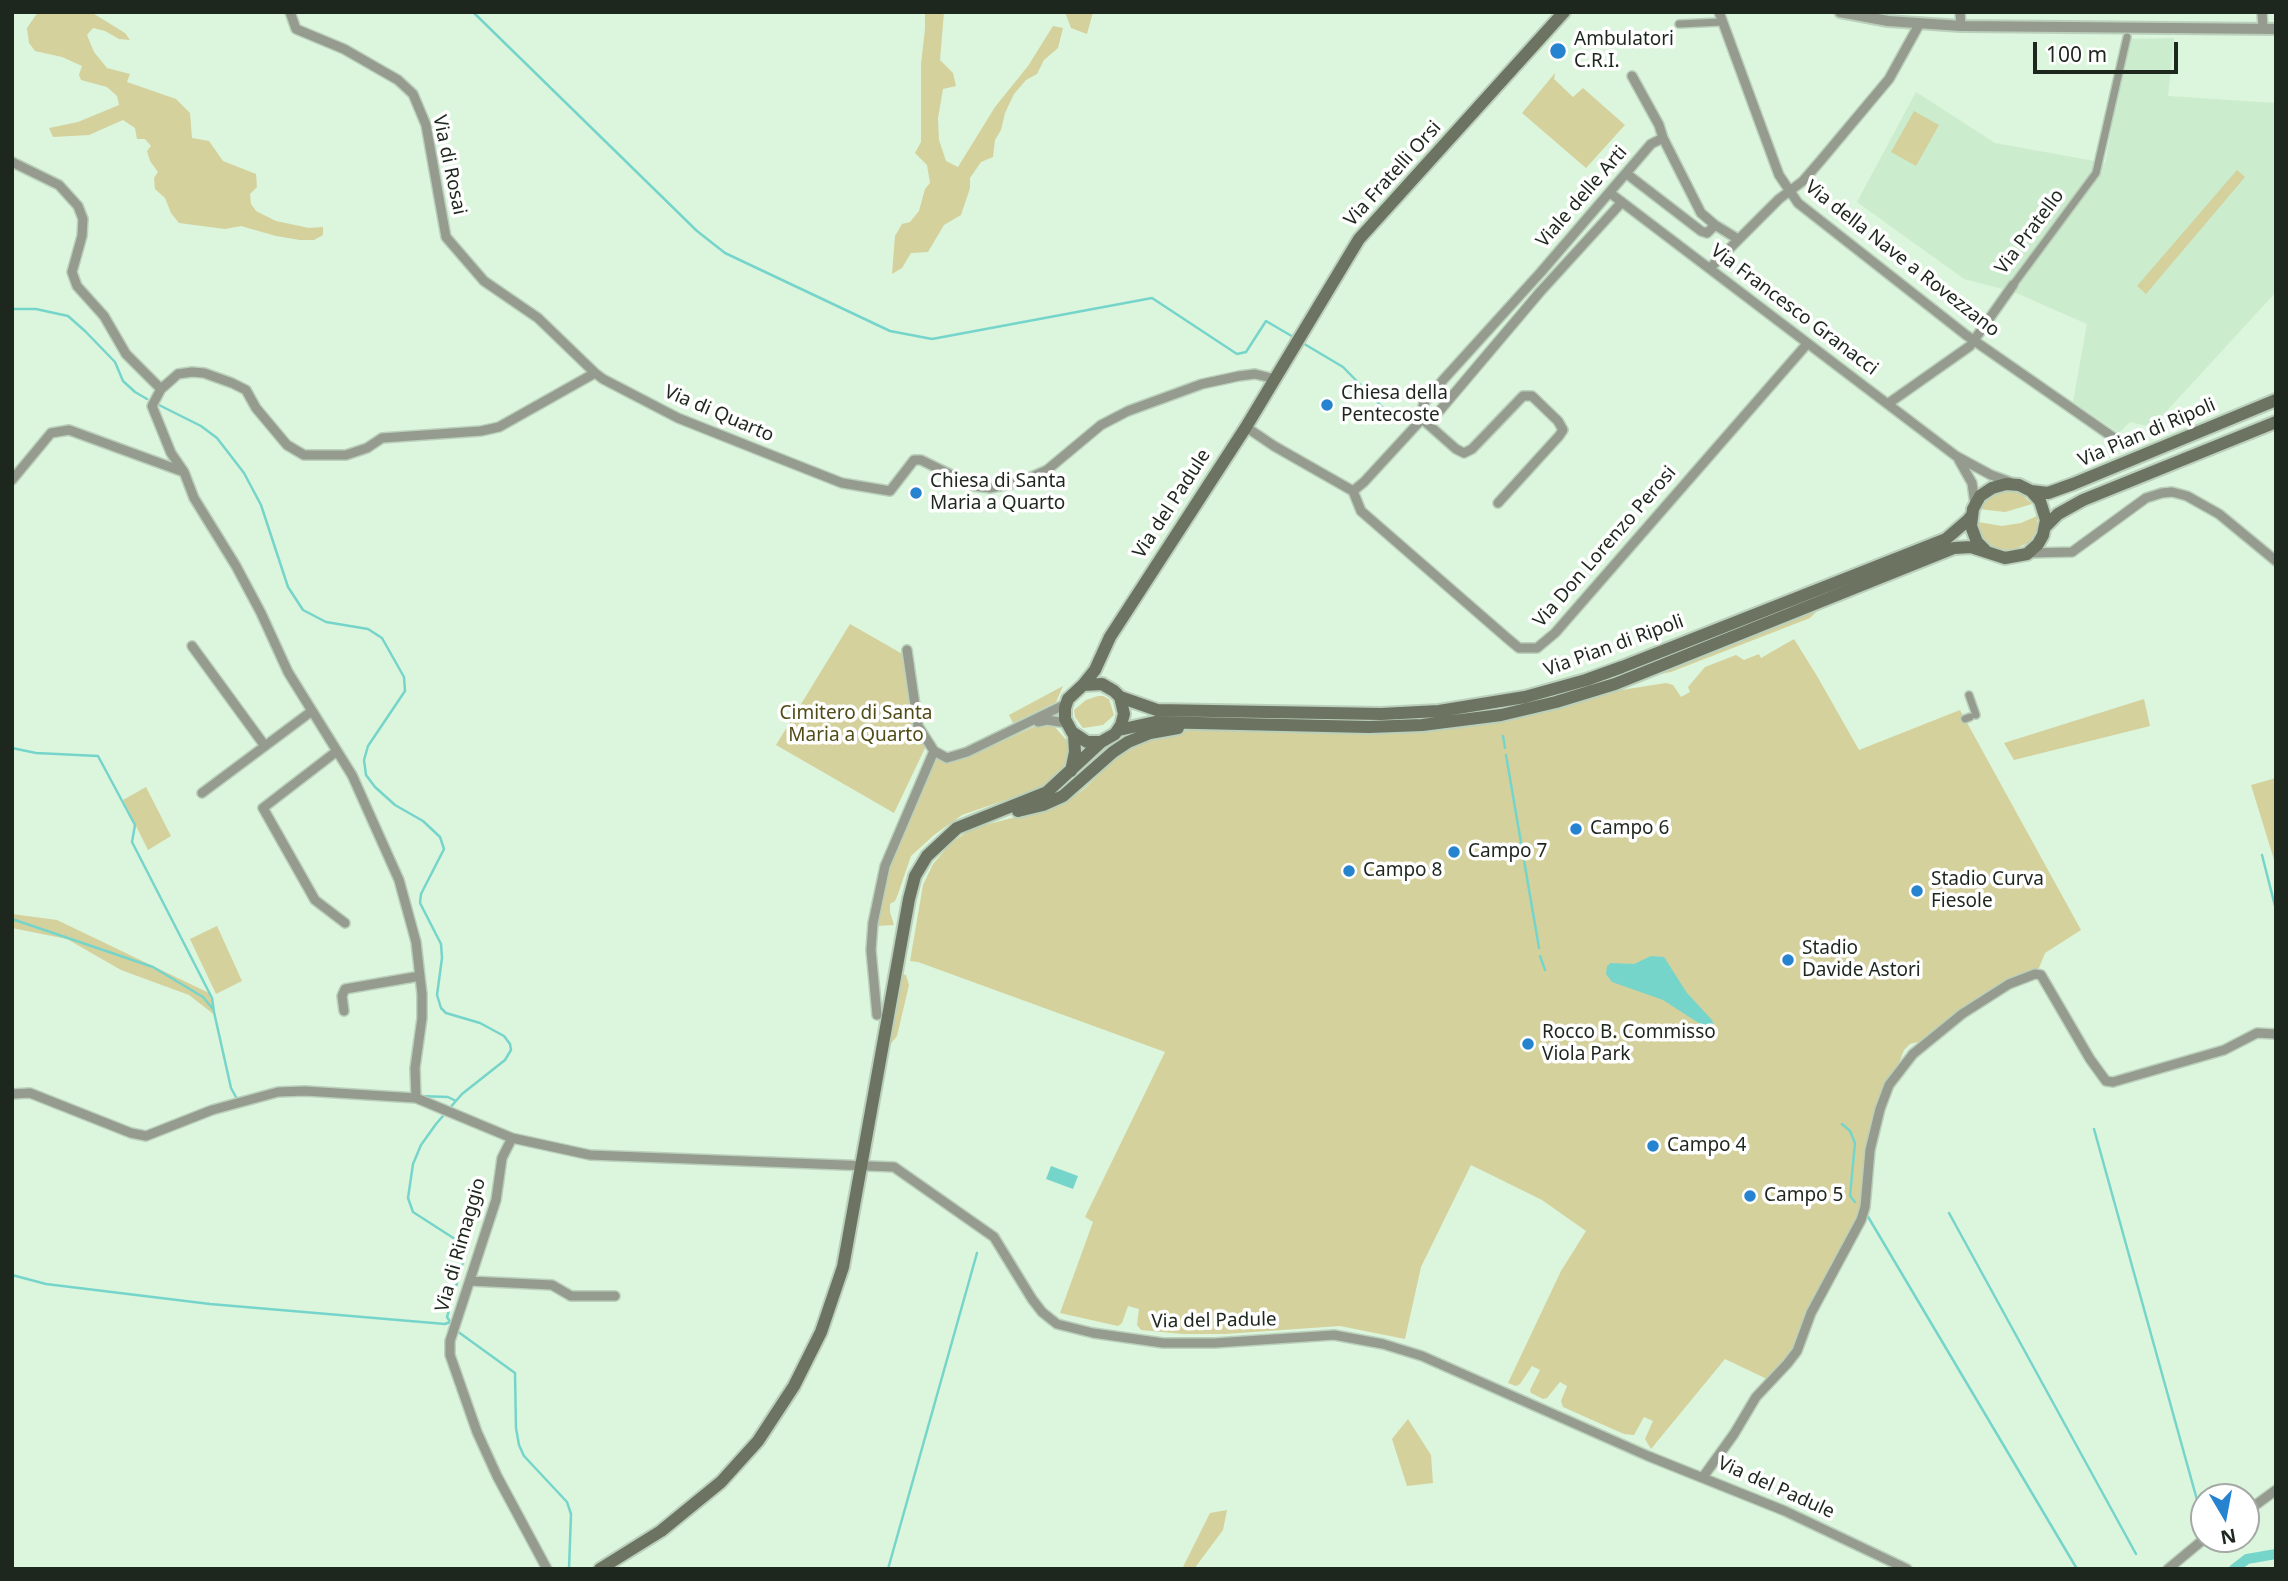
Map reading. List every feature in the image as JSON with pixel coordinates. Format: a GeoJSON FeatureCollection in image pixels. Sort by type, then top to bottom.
{"type":"FeatureCollection","features":[{"type":"Feature","properties":{"kind":"main road","name":"Via Fratelli Orsi"},"geometry":{"type":"LineString","coordinates":[[1275,379],[1365,231],[1564,12]]}},
{"type":"Feature","properties":{"kind":"main road","name":"Via del Padule"},"geometry":{"type":"LineString","coordinates":[[1066,704],[1074,691],[1083,685],[1117,625],[1275,379]]}},
{"type":"Feature","properties":{"kind":"main road","name":"Via Pian di Ripoli"},"geometry":{"type":"LineString","coordinates":[[1120,697],[1157,710],[1381,714],[1439,711],[1525,696],[1586,680],[1622,667],[1946,539],[1968,520],[1992,488],[2006,484],[2048,493],[2276,400]]}},
{"type":"Feature","properties":{"kind":"main road","name":"Via Pian di Ripoli"},"geometry":{"type":"LineString","coordinates":[[1119,730],[1155,722],[1405,726],[1501,715],[1556,702],[1615,684],[1954,548],[1971,547],[2005,558],[2026,554],[2038,544],[2045,529],[2058,514],[2084,500],[2276,422]]}},
{"type":"Feature","properties":{"kind":"main road"},"geometry":{"type":"LineString","coordinates":[[2025,488],[2043,507],[2045,529]]}},
{"type":"Feature","properties":{"kind":"main road"},"geometry":{"type":"LineString","coordinates":[[1973,510],[1975,537],[1985,550]]}},
{"type":"Feature","properties":{"kind":"main road"},"geometry":{"type":"LineString","coordinates":[[1104,652],[1107,686]]}},
{"type":"Feature","properties":{"kind":"main road"},"geometry":{"type":"LineString","coordinates":[[1066,704],[1066,723],[1074,735],[1087,742],[1101,741],[1119,730],[1124,714],[1120,697],[1107,686],[1097,683],[1083,685]]}},
{"type":"Feature","properties":{"kind":"main road","name":"Via Pian di Ripoli"},"geometry":{"type":"LineString","coordinates":[[997,812],[1030,809],[1052,801],[1072,791],[1107,756],[1128,742],[1150,733],[1198,724]]}},
{"type":"Feature","properties":{"kind":"main road"},"geometry":{"type":"LineString","coordinates":[[1071,772],[1075,752],[1074,735]]}},
{"type":"Feature","properties":{"kind":"main road"},"geometry":{"type":"LineString","coordinates":[[600,1569],[661,1531],[721,1482],[758,1441],[784,1403],[810,1355],[843,1267],[913,881],[927,856],[963,824],[1046,792],[1071,772],[1101,741]]}},
{"type":"Feature","properties":{"kind":"street","name":"Via di Rosai"},"geometry":{"type":"LineString","coordinates":[[290,12],[296,29],[344,49],[398,80],[413,94],[426,125],[446,237],[484,281],[538,318],[595,373]]}},
{"type":"Feature","properties":{"kind":"street"},"geometry":{"type":"LineString","coordinates":[[1840,12],[1902,23],[1961,26],[2276,29]]}},
{"type":"Feature","properties":{"kind":"street"},"geometry":{"type":"LineString","coordinates":[[1902,23],[1909,12]]}},
{"type":"Feature","properties":{"kind":"street"},"geometry":{"type":"LineString","coordinates":[[1960,12],[1961,26]]}},
{"type":"Feature","properties":{"kind":"street"},"geometry":{"type":"LineString","coordinates":[[2262,12],[2263,28]]}},
{"type":"Feature","properties":{"kind":"street"},"geometry":{"type":"LineString","coordinates":[[1679,24],[1720,17]]}},
{"type":"Feature","properties":{"kind":"street","name":"Via della Nave a Rovezzano"},"geometry":{"type":"LineString","coordinates":[[1720,17],[1779,174],[1789,192],[1808,211],[1974,340],[2117,440]]}},
{"type":"Feature","properties":{"kind":"street"},"geometry":{"type":"LineString","coordinates":[[1710,268],[1779,199],[1803,181],[1889,79],[1920,23]]}},
{"type":"Feature","properties":{"kind":"street","name":"Via Pratello"},"geometry":{"type":"LineString","coordinates":[[1889,403],[1962,353],[1974,340],[2096,173],[2127,37]]}},
{"type":"Feature","properties":{"kind":"street"},"geometry":{"type":"LineString","coordinates":[[1632,76],[1659,125],[1698,208],[1715,225],[1738,239]]}},
{"type":"Feature","properties":{"kind":"street","name":"Viale delle Arti"},"geometry":{"type":"LineString","coordinates":[[1422,419],[1424,403],[1651,144],[1663,138]]}},
{"type":"Feature","properties":{"kind":"street"},"geometry":{"type":"LineString","coordinates":[[12,162],[59,185],[78,206],[83,219],[82,236],[72,272],[77,286],[104,316],[127,354],[161,389]]}},
{"type":"Feature","properties":{"kind":"street"},"geometry":{"type":"LineString","coordinates":[[1627,174],[1701,231],[1707,233],[1715,225]]}},
{"type":"Feature","properties":{"kind":"street","name":"Via Francesco Granacci"},"geometry":{"type":"LineString","coordinates":[[1610,193],[1956,456],[1991,475],[2025,488]]}},
{"type":"Feature","properties":{"kind":"street","name":"Viale delle Arti"},"geometry":{"type":"LineString","coordinates":[[1353,491],[1422,419],[1436,415],[1540,292],[1622,202]]}},
{"type":"Feature","properties":{"kind":"street"},"geometry":{"type":"LineString","coordinates":[[1531,284],[1540,292]]}},
{"type":"Feature","properties":{"kind":"street","name":"Via Don Lorenzo Perosi"},"geometry":{"type":"LineString","coordinates":[[1353,491],[1361,511],[1507,638],[1519,648],[1537,648],[1555,633],[1807,344]]}},
{"type":"Feature","properties":{"kind":"street"},"geometry":{"type":"LineString","coordinates":[[416,1098],[415,1068],[422,1018],[420,976],[416,942],[399,880],[352,775],[288,672],[236,566],[194,498],[152,406],[161,389],[178,374],[192,372],[213,376],[246,390],[256,408],[287,445],[304,455],[346,455],[367,448],[382,438],[481,431],[499,427],[595,373]]}},
{"type":"Feature","properties":{"kind":"street","name":"Via di Quarto"},"geometry":{"type":"LineString","coordinates":[[595,373],[678,418],[771,456],[842,483],[890,491],[914,460],[920,460],[974,486],[990,488],[1020,482],[1047,470],[1101,425],[1128,411],[1202,384],[1255,374],[1275,379]]}},
{"type":"Feature","properties":{"kind":"street"},"geometry":{"type":"LineString","coordinates":[[1422,419],[1456,450],[1464,453],[1472,449],[1523,396],[1532,396],[1558,421],[1563,430],[1559,436],[1498,503]]}},
{"type":"Feature","properties":{"kind":"street"},"geometry":{"type":"LineString","coordinates":[[1246,427],[1353,491]]}},
{"type":"Feature","properties":{"kind":"street"},"geometry":{"type":"LineString","coordinates":[[12,480],[51,433],[69,430],[184,472]]}},
{"type":"Feature","properties":{"kind":"street","name":"Via Francesco Granacci"},"geometry":{"type":"LineString","coordinates":[[1956,456],[1972,483],[1973,510]]}},
{"type":"Feature","properties":{"kind":"street"},"geometry":{"type":"LineString","coordinates":[[2026,554],[2067,554],[2077,550],[2146,498],[2172,492],[2187,496],[2219,514],[2276,561]]}},
{"type":"Feature","properties":{"kind":"street"},"geometry":{"type":"LineString","coordinates":[[2045,529],[2047,544],[2057,554]]}},
{"type":"Feature","properties":{"kind":"street"},"geometry":{"type":"LineString","coordinates":[[192,646],[265,746]]}},
{"type":"Feature","properties":{"kind":"street"},"geometry":{"type":"LineString","coordinates":[[877,1015],[871,950],[873,923],[884,866],[933,749],[918,726],[907,650]]}},
{"type":"Feature","properties":{"kind":"street"},"geometry":{"type":"LineString","coordinates":[[1969,695],[1970,717]]}},
{"type":"Feature","properties":{"kind":"street","name":"Via del Padule"},"geometry":{"type":"LineString","coordinates":[[933,749],[941,756],[952,758],[1066,704]]}},
{"type":"Feature","properties":{"kind":"street"},"geometry":{"type":"LineString","coordinates":[[202,793],[312,711]]}},
{"type":"Feature","properties":{"kind":"street","name":"Via del Padule"},"geometry":{"type":"LineString","coordinates":[[1019,727],[1045,720],[1066,723]]}},
{"type":"Feature","properties":{"kind":"street"},"geometry":{"type":"LineString","coordinates":[[337,751],[263,808],[315,900],[345,923]]}},
{"type":"Feature","properties":{"kind":"street"},"geometry":{"type":"LineString","coordinates":[[1703,1476],[1734,1434],[1756,1397],[1797,1351],[1811,1313],[1861,1220],[1865,1207],[1870,1150],[1880,1108],[1889,1085],[1911,1055],[1952,1021],[2009,984],[2035,974],[2041,975],[2090,1059],[2106,1081],[2113,1082],[2224,1050],[2257,1033],[2276,1034]]}},
{"type":"Feature","properties":{"kind":"street"},"geometry":{"type":"LineString","coordinates":[[344,1011],[342,996],[345,989],[420,976]]}},
{"type":"Feature","properties":{"kind":"street"},"geometry":{"type":"LineString","coordinates":[[12,1094],[30,1093],[131,1133],[146,1136],[212,1110],[278,1092],[305,1091],[416,1098],[512,1138],[590,1155],[862,1165]]}},
{"type":"Feature","properties":{"kind":"street","name":"Via di Rimaggio"},"geometry":{"type":"LineString","coordinates":[[512,1138],[502,1158],[496,1200],[450,1341],[450,1355],[477,1432],[497,1476],[547,1569]]}},
{"type":"Feature","properties":{"kind":"street","name":"Via del Padule"},"geometry":{"type":"LineString","coordinates":[[862,1165],[899,1169],[988,1232],[1000,1244],[1042,1312],[1057,1324],[1153,1343],[1185,1344],[1323,1335],[1357,1337],[1422,1356],[1650,1457],[1785,1511],[1907,1569]]}},
{"type":"Feature","properties":{"kind":"street"},"geometry":{"type":"LineString","coordinates":[[470,1281],[552,1284],[572,1296],[615,1296]]}},
{"type":"Feature","properties":{"kind":"street"},"geometry":{"type":"LineString","coordinates":[[2260,1502],[2276,1490]]}},
{"type":"Feature","properties":{"kind":"street"},"geometry":{"type":"LineString","coordinates":[[2168,1569],[2190,1551]]}},
{"type":"Feature","properties":{"kind":"shaded area"},"geometry":{"type":"Polygon","coordinates":[[[2174,38],[2168,96],[2276,103],[2276,292],[2152,427],[2130,422],[2119,433],[2073,402],[2087,324],[2014,292],[1964,279],[1857,202],[1916,92],[1995,143],[2105,163],[2128,39],[2174,38]]]}},
{"type":"Feature","properties":{"kind":"green space"},"geometry":{"type":"Polygon","coordinates":[[[38,12],[91,12],[125,33],[130,40],[119,39],[93,28],[87,35],[94,52],[107,68],[130,74],[127,82],[176,99],[190,113],[192,138],[209,141],[223,161],[256,174],[257,187],[250,194],[251,204],[256,211],[276,221],[309,228],[323,227],[323,235],[314,240],[300,240],[241,226],[225,229],[179,223],[165,198],[155,189],[154,178],[158,172],[147,151],[151,146],[145,139],[137,139],[135,128],[123,120],[89,135],[53,137],[49,128],[78,122],[119,105],[117,96],[107,87],[81,80],[79,75],[82,66],[62,57],[35,51],[29,43],[27,28],[38,12]]]}},
{"type":"Feature","properties":{"kind":"green space"},"geometry":{"type":"Polygon","coordinates":[[[925,12],[944,12],[940,60],[953,73],[956,86],[943,89],[938,118],[939,140],[946,161],[958,167],[995,107],[1028,66],[1053,26],[1063,28],[1058,48],[1044,60],[1037,74],[1026,80],[1014,94],[995,140],[993,157],[981,162],[970,178],[970,188],[961,215],[944,225],[928,252],[911,253],[902,268],[892,274],[895,236],[902,224],[910,222],[919,211],[925,189],[930,183],[927,165],[915,153],[921,142],[921,64],[925,12]]]}},
{"type":"Feature","properties":{"kind":"green space"},"geometry":{"type":"Polygon","coordinates":[[[1065,12],[1093,12],[1087,34],[1071,28],[1065,12]]]}},
{"type":"Feature","properties":{"kind":"green space"},"geometry":{"type":"Polygon","coordinates":[[[1555,73],[1554,79],[1573,97],[1583,88],[1625,125],[1586,168],[1522,113],[1555,73]]]}},
{"type":"Feature","properties":{"kind":"green space"},"geometry":{"type":"Polygon","coordinates":[[[1914,111],[1939,125],[1916,166],[1891,152],[1914,111]]]}},
{"type":"Feature","properties":{"kind":"green space"},"geometry":{"type":"Polygon","coordinates":[[[2237,170],[2245,177],[2146,294],[2137,286],[2237,170]]]}},
{"type":"Feature","properties":{"kind":"green space"},"geometry":{"type":"Polygon","coordinates":[[[2006,491],[2020,493],[2032,504],[2005,512],[1979,509],[1992,495],[2006,491]]]}},
{"type":"Feature","properties":{"kind":"green space"},"geometry":{"type":"Polygon","coordinates":[[[2037,516],[2037,529],[2030,542],[2011,551],[1991,547],[1977,527],[1978,522],[2002,526],[2021,523],[2037,516]]]}},
{"type":"Feature","properties":{"kind":"green space"},"geometry":{"type":"Polygon","coordinates":[[[1822,606],[1810,618],[1671,672],[1643,677],[1822,606]]]}},
{"type":"Feature","properties":{"kind":"green space","name":"Cimitero di Santa Maria a Quarto"},"geometry":{"type":"Polygon","coordinates":[[[850,624],[906,656],[915,728],[926,746],[894,813],[776,745],[850,624]]]}},
{"type":"Feature","properties":{"kind":"green space","name":"Rocco B. Commisso Viola Park"},"geometry":{"type":"Polygon","coordinates":[[[1794,639],[1859,750],[1960,710],[2081,930],[2045,953],[2039,968],[2016,978],[1922,1041],[1910,1044],[1904,1050],[1866,1150],[1860,1207],[1854,1223],[1809,1306],[1792,1350],[1767,1379],[1725,1359],[1651,1449],[1645,1439],[1653,1421],[1644,1417],[1634,1435],[1624,1434],[1563,1407],[1561,1401],[1567,1386],[1560,1382],[1547,1398],[1543,1399],[1530,1390],[1540,1370],[1532,1366],[1520,1384],[1516,1386],[1508,1383],[1561,1271],[1586,1231],[1542,1200],[1471,1165],[1421,1267],[1405,1339],[1340,1326],[1225,1334],[1141,1330],[1137,1325],[1139,1309],[1128,1306],[1122,1323],[1118,1326],[1060,1313],[1093,1222],[1085,1217],[1165,1052],[910,961],[923,885],[933,864],[951,843],[973,828],[1059,806],[1083,790],[1116,758],[1135,746],[1169,733],[1191,730],[1402,733],[1529,716],[1615,691],[1666,683],[1673,685],[1681,697],[1690,692],[1688,687],[1705,667],[1736,655],[1744,660],[1759,654],[1761,658],[1794,639]]]}},
{"type":"Feature","properties":{"kind":"green space"},"geometry":{"type":"Polygon","coordinates":[[[1063,686],[1056,702],[1013,723],[1009,715],[1063,686]]]}},
{"type":"Feature","properties":{"kind":"green space"},"geometry":{"type":"Polygon","coordinates":[[[1098,696],[1109,699],[1114,715],[1103,725],[1083,728],[1075,717],[1074,710],[1086,700],[1098,696]]]}},
{"type":"Feature","properties":{"kind":"green space"},"geometry":{"type":"Polygon","coordinates":[[[2144,699],[2150,726],[2014,760],[2004,743],[2144,699]]]}},
{"type":"Feature","properties":{"kind":"green space"},"geometry":{"type":"Polygon","coordinates":[[[1040,724],[1054,726],[1069,743],[1064,766],[1043,787],[962,815],[934,835],[911,856],[895,901],[890,904],[894,925],[877,926],[888,867],[933,758],[952,762],[966,758],[1040,724]]]}},
{"type":"Feature","properties":{"kind":"green space"},"geometry":{"type":"Polygon","coordinates":[[[2276,778],[2276,866],[2251,785],[2276,778]]]}},
{"type":"Feature","properties":{"kind":"green space"},"geometry":{"type":"Polygon","coordinates":[[[146,787],[171,836],[148,850],[123,800],[146,787]]]}},
{"type":"Feature","properties":{"kind":"green space"},"geometry":{"type":"Polygon","coordinates":[[[12,914],[57,920],[209,993],[216,1016],[189,995],[121,970],[67,939],[12,928],[12,914]]]}},
{"type":"Feature","properties":{"kind":"green space"},"geometry":{"type":"Polygon","coordinates":[[[217,926],[242,981],[216,994],[190,939],[217,926]]]}},
{"type":"Feature","properties":{"kind":"green space"},"geometry":{"type":"Polygon","coordinates":[[[901,974],[906,975],[909,985],[897,1036],[889,1046],[901,974]]]}},
{"type":"Feature","properties":{"kind":"green space"},"geometry":{"type":"Polygon","coordinates":[[[1408,1419],[1431,1455],[1433,1483],[1407,1486],[1392,1439],[1408,1419]]]}},
{"type":"Feature","properties":{"kind":"green space"},"geometry":{"type":"Polygon","coordinates":[[[1227,1510],[1223,1530],[1194,1569],[1182,1569],[1210,1513],[1227,1510]]]}},
{"type":"Feature","properties":{"kind":"water"},"geometry":{"type":"Polygon","coordinates":[[[1651,956],[1664,957],[1687,993],[1712,1020],[1715,1029],[1711,1031],[1663,1000],[1612,982],[1606,974],[1607,966],[1611,963],[1634,964],[1651,956]]]}},
{"type":"Feature","properties":{"kind":"water"},"geometry":{"type":"Polygon","coordinates":[[[1051,1166],[1078,1176],[1073,1189],[1046,1179],[1051,1166]]]}},
{"type":"Feature","properties":{"kind":"waterway"},"geometry":{"type":"LineString","coordinates":[[473,12],[697,231],[725,253],[890,331],[932,339],[1152,298],[1237,354],[1246,352],[1266,321],[1295,338]]}},
{"type":"Feature","properties":{"kind":"waterway"},"geometry":{"type":"LineString","coordinates":[[12,309],[36,309],[68,316],[115,362],[123,381],[147,399]]}},
{"type":"Feature","properties":{"kind":"waterway"},"geometry":{"type":"LineString","coordinates":[[1301,342],[1343,367],[1391,416]]}},
{"type":"Feature","properties":{"kind":"waterway"},"geometry":{"type":"LineString","coordinates":[[159,405],[201,426],[217,438],[244,473],[261,505],[288,587],[303,610],[326,622],[368,629],[382,638],[404,677],[405,691],[368,746],[364,760],[366,775],[395,805],[423,821],[440,837],[444,849],[421,894],[420,903],[441,944],[437,995],[441,1008],[446,1013],[480,1023],[504,1036],[511,1050],[505,1060],[462,1094],[436,1124],[421,1145],[413,1164],[408,1198],[413,1212],[458,1241],[464,1249],[464,1259],[447,1317],[453,1326]]}},
{"type":"Feature","properties":{"kind":"waterway"},"geometry":{"type":"LineString","coordinates":[[1503,736],[1505,748]]}},
{"type":"Feature","properties":{"kind":"waterway"},"geometry":{"type":"LineString","coordinates":[[12,748],[36,753],[98,756],[135,825],[132,842],[212,998],[231,1088],[237,1099]]}},
{"type":"Feature","properties":{"kind":"waterway"},"geometry":{"type":"LineString","coordinates":[[1506,755],[1539,948]]}},
{"type":"Feature","properties":{"kind":"waterway"},"geometry":{"type":"LineString","coordinates":[[2262,855],[2276,910]]}},
{"type":"Feature","properties":{"kind":"waterway"},"geometry":{"type":"LineString","coordinates":[[12,919],[153,967],[203,997],[213,1009]]}},
{"type":"Feature","properties":{"kind":"waterway"},"geometry":{"type":"LineString","coordinates":[[1540,956],[1545,970]]}},
{"type":"Feature","properties":{"kind":"waterway"},"geometry":{"type":"LineString","coordinates":[[419,1096],[448,1097],[456,1101]]}},
{"type":"Feature","properties":{"kind":"waterway"},"geometry":{"type":"LineString","coordinates":[[1842,1124],[1850,1131],[1855,1143],[1850,1196],[1855,1202]]}},
{"type":"Feature","properties":{"kind":"waterway"},"geometry":{"type":"LineString","coordinates":[[2094,1129],[2192,1483]]}},
{"type":"Feature","properties":{"kind":"waterway"},"geometry":{"type":"LineString","coordinates":[[1949,1213],[2136,1554]]}},
{"type":"Feature","properties":{"kind":"waterway"},"geometry":{"type":"LineString","coordinates":[[1867,1215],[2077,1569]]}},
{"type":"Feature","properties":{"kind":"waterway"},"geometry":{"type":"LineString","coordinates":[[888,1569],[977,1253]]}},
{"type":"Feature","properties":{"kind":"waterway"},"geometry":{"type":"LineString","coordinates":[[12,1275],[46,1284],[210,1304],[445,1324],[450,1322]]}},
{"type":"Feature","properties":{"kind":"waterway"},"geometry":{"type":"LineString","coordinates":[[457,1331],[515,1373],[519,1445],[524,1456],[567,1502],[571,1514],[569,1569]]}},
{"type":"Feature","properties":{"kind":"waterway"},"geometry":{"type":"LineString","coordinates":[[2234,1569],[2247,1559],[2276,1554]]}},
{"type":"Feature","properties":{"kind":"place","name":"Ambulatori C.R.I."},"geometry":{"type":"Point","coordinates":[1558,51]}},
{"type":"Feature","properties":{"kind":"place","name":"Chiesa della Pentecoste"},"geometry":{"type":"Point","coordinates":[1327,405]}},
{"type":"Feature","properties":{"kind":"place","name":"Chiesa di Santa Maria a Quarto"},"geometry":{"type":"Point","coordinates":[916,493]}},
{"type":"Feature","properties":{"kind":"place","name":"Campo 6"},"geometry":{"type":"Point","coordinates":[1576,829]}},
{"type":"Feature","properties":{"kind":"place","name":"Campo 7"},"geometry":{"type":"Point","coordinates":[1454,852]}},
{"type":"Feature","properties":{"kind":"place","name":"Campo 8"},"geometry":{"type":"Point","coordinates":[1349,871]}},
{"type":"Feature","properties":{"kind":"place","name":"Stadio Curva Fiesole"},"geometry":{"type":"Point","coordinates":[1917,891]}},
{"type":"Feature","properties":{"kind":"place","name":"Stadio Davide Astori"},"geometry":{"type":"Point","coordinates":[1788,960]}},
{"type":"Feature","properties":{"kind":"place","name":"Rocco B. Commisso Viola Park"},"geometry":{"type":"Point","coordinates":[1528,1044]}},
{"type":"Feature","properties":{"kind":"place","name":"Campo 4"},"geometry":{"type":"Point","coordinates":[1653,1146]}},
{"type":"Feature","properties":{"kind":"place","name":"Campo 5"},"geometry":{"type":"Point","coordinates":[1750,1196]}}]}
